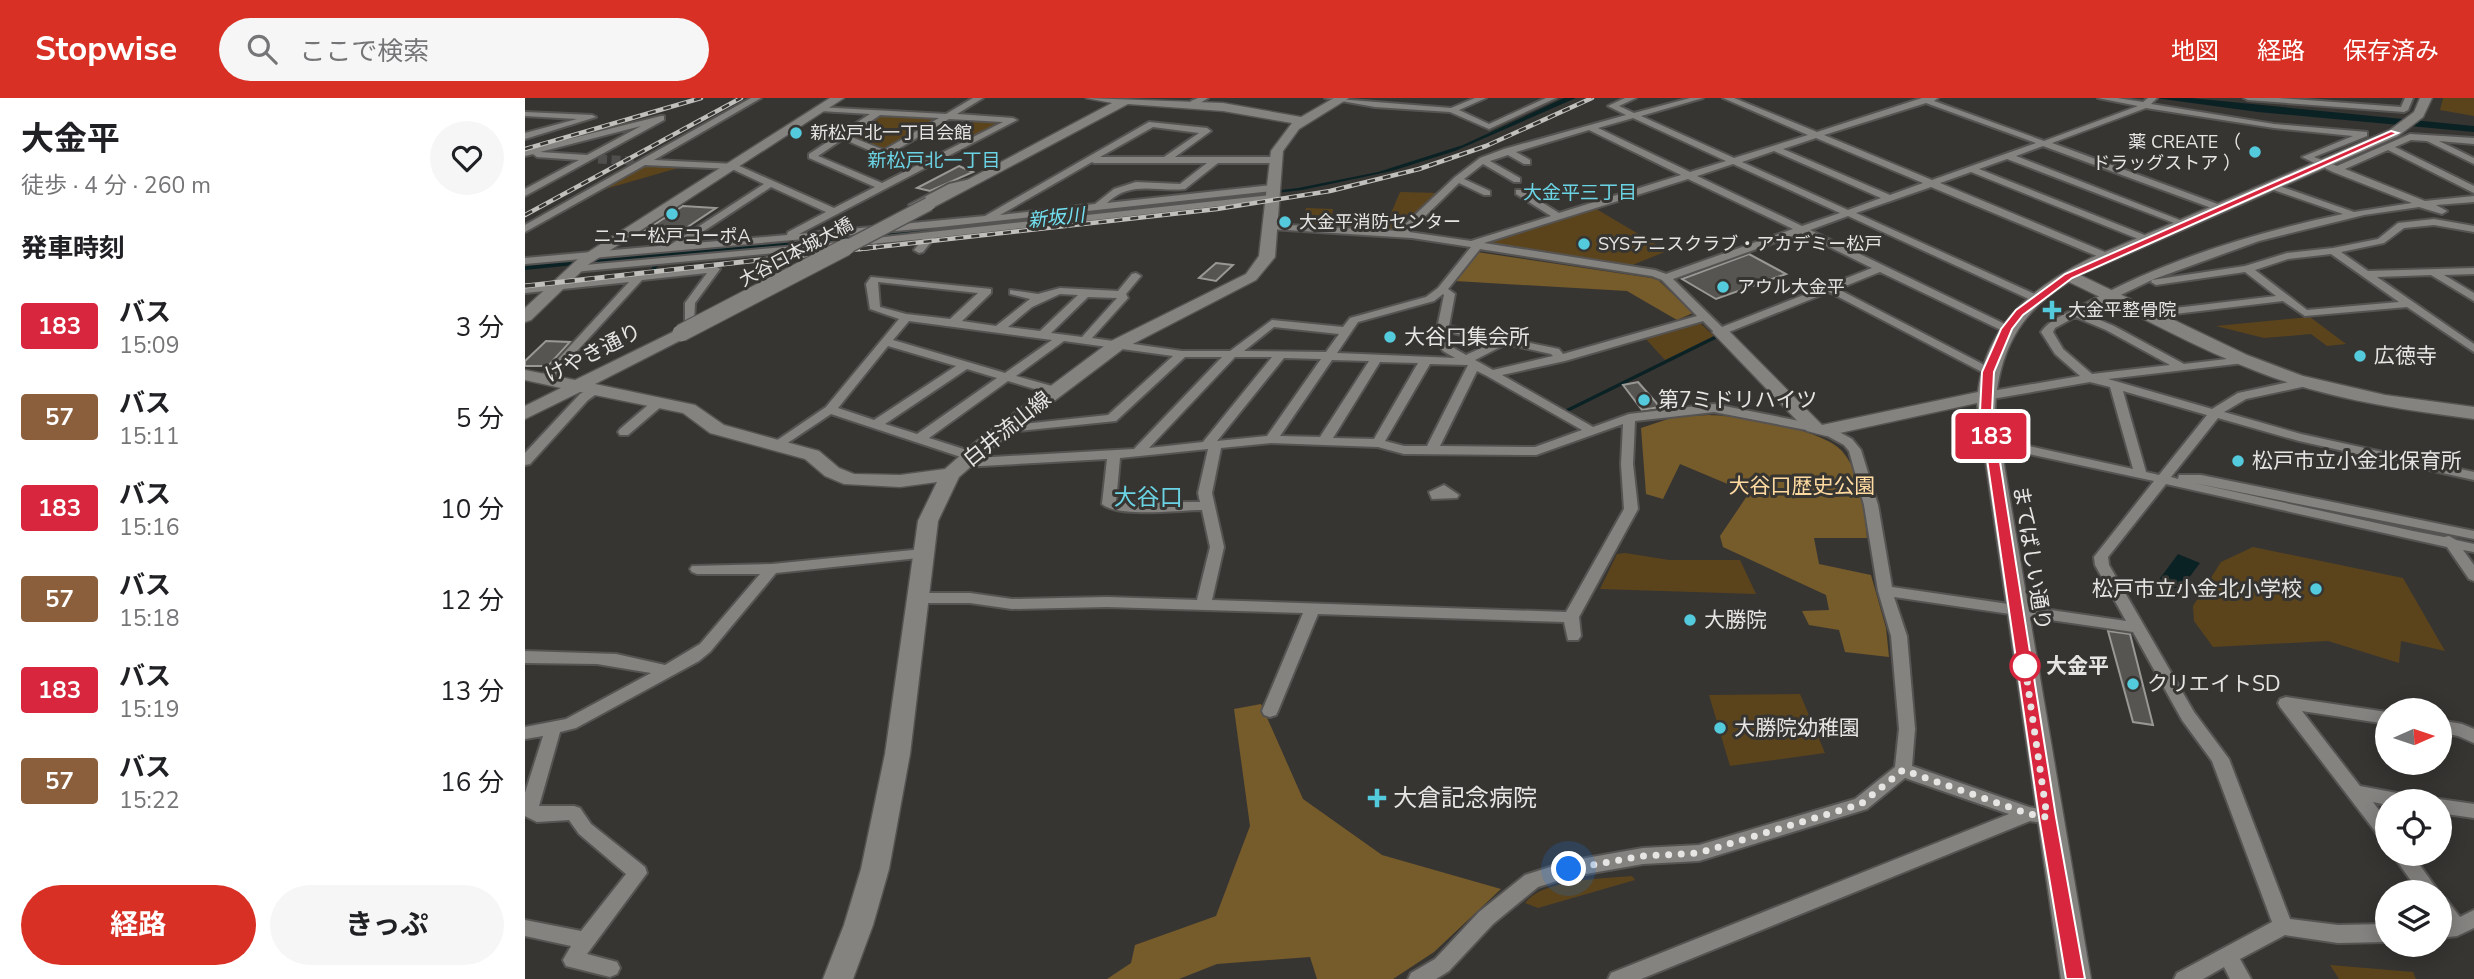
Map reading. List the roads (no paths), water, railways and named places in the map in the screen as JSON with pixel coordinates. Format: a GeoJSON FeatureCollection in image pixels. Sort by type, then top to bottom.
{"type":"FeatureCollection","features":[{"type":"Feature","properties":{"kind":"street"},"geometry":{"type":"LineString","coordinates":[[525,229],[757,98]]}},
{"type":"Feature","properties":{"kind":"street"},"geometry":{"type":"LineString","coordinates":[[525,317],[592,256],[838,98]]}},
{"type":"Feature","properties":{"kind":"street"},"geometry":{"type":"LineString","coordinates":[[818,130],[881,155],[979,98]]}},
{"type":"Feature","properties":{"kind":"street"},"geometry":{"type":"LineString","coordinates":[[1092,98],[1199,101],[1302,121]]}},
{"type":"Feature","properties":{"kind":"street"},"geometry":{"type":"LineString","coordinates":[[1395,107],[1416,98]]}},
{"type":"Feature","properties":{"kind":"street"},"geometry":{"type":"LineString","coordinates":[[1453,110],[1482,98]]}},
{"type":"Feature","properties":{"kind":"street"},"geometry":{"type":"LineString","coordinates":[[1337,99],[1395,107],[1453,110],[1489,127],[1552,98]]}},
{"type":"Feature","properties":{"kind":"street"},"geometry":{"type":"LineString","coordinates":[[1632,98],[1612,106],[2035,298]]}},
{"type":"Feature","properties":{"kind":"street"},"geometry":{"type":"LineString","coordinates":[[1401,234],[1458,179],[1483,160],[1699,98]]}},
{"type":"Feature","properties":{"kind":"street"},"geometry":{"type":"LineString","coordinates":[[1727,98],[2108,257]]}},
{"type":"Feature","properties":{"kind":"street"},"geometry":{"type":"LineString","coordinates":[[2102,98],[2150,102],[2274,126],[2364,134],[2306,158],[2442,211]]}},
{"type":"Feature","properties":{"kind":"street"},"geometry":{"type":"LineString","coordinates":[[2248,98],[2404,110],[2409,98]]}},
{"type":"Feature","properties":{"kind":"street","name":"大谷口本城大橋"},"geometry":{"type":"LineString","coordinates":[[685,327],[1130,99]]}},
{"type":"Feature","properties":{"kind":"street","name":"白井流山線"},"geometry":{"type":"LineString","coordinates":[[838,979],[850,951],[876,864],[890,798],[923,554],[933,506],[962,464],[1117,345],[1251,277],[1267,257],[1275,160],[1282,143],[1302,121],[1337,99]]}},
{"type":"Feature","properties":{"kind":"street"},"geometry":{"type":"LineString","coordinates":[[1271,439],[1354,320],[1419,304],[1442,290],[1474,245],[1557,216],[1927,99],[2220,208]]}},
{"type":"Feature","properties":{"kind":"street","name":"まてばしい通り"},"geometry":{"type":"LineString","coordinates":[[2075,979],[2038,816],[2016,610],[1986,396],[1988,372],[2007,329],[2035,298],[2069,276],[2271,186],[2329,167],[2391,140],[2414,119],[2426,100]]}},
{"type":"Feature","properties":{"kind":"street"},"geometry":{"type":"LineString","coordinates":[[1666,278],[2150,102]]}},
{"type":"Feature","properties":{"kind":"street"},"geometry":{"type":"LineString","coordinates":[[783,238],[1013,120],[820,109]]}},
{"type":"Feature","properties":{"kind":"street"},"geometry":{"type":"LineString","coordinates":[[879,112],[812,156],[883,187]]}},
{"type":"Feature","properties":{"kind":"street"},"geometry":{"type":"LineString","coordinates":[[525,114],[592,117],[525,135]]}},
{"type":"Feature","properties":{"kind":"street"},"geometry":{"type":"LineString","coordinates":[[525,153],[661,118],[594,158],[525,193]]}},
{"type":"Feature","properties":{"kind":"street"},"geometry":{"type":"LineString","coordinates":[[984,220],[1152,124],[1207,131],[1166,160]]}},
{"type":"Feature","properties":{"kind":"street"},"geometry":{"type":"LineString","coordinates":[[1591,128],[2007,329]]}},
{"type":"Feature","properties":{"kind":"street"},"geometry":{"type":"LineString","coordinates":[[2423,137],[2474,162]]}},
{"type":"Feature","properties":{"kind":"street"},"geometry":{"type":"LineString","coordinates":[[2391,140],[2423,137],[2474,141]]}},
{"type":"Feature","properties":{"kind":"street"},"geometry":{"type":"LineString","coordinates":[[2391,140],[2474,190]]}},
{"type":"Feature","properties":{"kind":"street"},"geometry":{"type":"LineString","coordinates":[[1774,148],[1889,198]]}},
{"type":"Feature","properties":{"kind":"street"},"geometry":{"type":"LineString","coordinates":[[1507,151],[1527,162]]}},
{"type":"Feature","properties":{"kind":"street"},"geometry":{"type":"LineString","coordinates":[[525,153],[594,158]]}},
{"type":"Feature","properties":{"kind":"street"},"geometry":{"type":"LineString","coordinates":[[2007,156],[2185,224]]}},
{"type":"Feature","properties":{"kind":"street"},"geometry":{"type":"LineString","coordinates":[[1092,160],[1275,160]]}},
{"type":"Feature","properties":{"kind":"street"},"geometry":{"type":"LineString","coordinates":[[1098,207],[1113,191],[1131,183],[1182,187],[1216,160]]}},
{"type":"Feature","properties":{"kind":"street"},"geometry":{"type":"LineString","coordinates":[[1483,160],[1517,180]]}},
{"type":"Feature","properties":{"kind":"street"},"geometry":{"type":"LineString","coordinates":[[641,162],[731,166],[834,212]]}},
{"type":"Feature","properties":{"kind":"street"},"geometry":{"type":"LineString","coordinates":[[1971,169],[2149,240]]}},
{"type":"Feature","properties":{"kind":"street"},"geometry":{"type":"LineString","coordinates":[[1458,179],[1487,193]]}},
{"type":"Feature","properties":{"kind":"street"},"geometry":{"type":"LineString","coordinates":[[894,228],[962,192],[971,182]]}},
{"type":"Feature","properties":{"kind":"street"},"geometry":{"type":"LineString","coordinates":[[864,231],[952,186],[971,182]]}},
{"type":"Feature","properties":{"kind":"street"},"geometry":{"type":"LineString","coordinates":[[671,248],[770,184]]}},
{"type":"Feature","properties":{"kind":"street"},"geometry":{"type":"LineString","coordinates":[[2271,186],[2355,216]]}},
{"type":"Feature","properties":{"kind":"street"},"geometry":{"type":"LineString","coordinates":[[1519,192],[1557,216]]}},
{"type":"Feature","properties":{"kind":"street"},"geometry":{"type":"LineString","coordinates":[[525,261],[1271,193]]}},
{"type":"Feature","properties":{"kind":"street"},"geometry":{"type":"LineString","coordinates":[[525,283],[661,260],[998,229],[1271,193]]}},
{"type":"Feature","properties":{"kind":"street"},"geometry":{"type":"LineString","coordinates":[[2474,199],[2423,202],[2289,230],[2224,250],[2113,293],[2051,326],[2047,332],[2049,340],[2090,378],[2217,411],[2299,437],[2474,476]]}},
{"type":"Feature","properties":{"kind":"street"},"geometry":{"type":"LineString","coordinates":[[2113,293],[2162,281],[2247,269],[2287,256],[2333,251],[2381,241],[2401,225],[2442,222],[2474,229]]}},
{"type":"Feature","properties":{"kind":"street"},"geometry":{"type":"LineString","coordinates":[[1271,226],[1401,234],[1655,273],[1666,278],[1820,428]]}},
{"type":"Feature","properties":{"kind":"street"},"geometry":{"type":"LineString","coordinates":[[738,242],[758,228]]}},
{"type":"Feature","properties":{"kind":"street"},"geometry":{"type":"LineString","coordinates":[[990,241],[998,229]]}},
{"type":"Feature","properties":{"kind":"street"},"geometry":{"type":"LineString","coordinates":[[919,250],[930,236]]}},
{"type":"Feature","properties":{"kind":"street"},"geometry":{"type":"LineString","coordinates":[[2333,251],[2474,349]]}},
{"type":"Feature","properties":{"kind":"street"},"geometry":{"type":"LineString","coordinates":[[1720,332],[1880,268]]}},
{"type":"Feature","properties":{"kind":"street"},"geometry":{"type":"LineString","coordinates":[[525,290],[567,276],[638,278],[715,269],[690,303],[685,327]]}},
{"type":"Feature","properties":{"kind":"street"},"geometry":{"type":"LineString","coordinates":[[2247,269],[2305,313],[2409,304]]}},
{"type":"Feature","properties":{"kind":"street"},"geometry":{"type":"LineString","coordinates":[[2368,274],[2474,271]]}},
{"type":"Feature","properties":{"kind":"street"},"geometry":{"type":"LineString","coordinates":[[648,350],[670,346],[792,281],[780,273],[685,327]]}},
{"type":"Feature","properties":{"kind":"street"},"geometry":{"type":"LineString","coordinates":[[2434,273],[2474,298]]}},
{"type":"Feature","properties":{"kind":"street"},"geometry":{"type":"LineString","coordinates":[[1014,292],[1036,296],[1066,289],[1085,295],[1121,294],[1136,276]]}},
{"type":"Feature","properties":{"kind":"street"},"geometry":{"type":"LineString","coordinates":[[2069,276],[2113,293],[2244,360],[2307,382],[2396,403],[2474,413]]}},
{"type":"Feature","properties":{"kind":"street"},"geometry":{"type":"LineString","coordinates":[[533,377],[551,373],[638,278]]}},
{"type":"Feature","properties":{"kind":"street"},"geometry":{"type":"LineString","coordinates":[[953,323],[987,291],[875,279],[871,284],[875,309],[906,317],[1182,354],[1282,354],[1469,363]]}},
{"type":"Feature","properties":{"kind":"street"},"geometry":{"type":"LineString","coordinates":[[1829,288],[1988,372]]}},
{"type":"Feature","properties":{"kind":"street"},"geometry":{"type":"LineString","coordinates":[[1442,290],[1450,294],[1441,338],[1444,345],[1469,363],[1592,431]]}},
{"type":"Feature","properties":{"kind":"street"},"geometry":{"type":"LineString","coordinates":[[1085,340],[1121,303],[1121,294]]}},
{"type":"Feature","properties":{"kind":"street"},"geometry":{"type":"LineString","coordinates":[[1044,334],[1085,295]]}},
{"type":"Feature","properties":{"kind":"street"},"geometry":{"type":"LineString","coordinates":[[999,329],[1036,296]]}},
{"type":"Feature","properties":{"kind":"street"},"geometry":{"type":"LineString","coordinates":[[2150,314],[2285,298]]}},
{"type":"Feature","properties":{"kind":"street"},"geometry":{"type":"LineString","coordinates":[[2074,313],[2110,328],[2182,367]]}},
{"type":"Feature","properties":{"kind":"street"},"geometry":{"type":"LineString","coordinates":[[776,444],[830,410],[906,317]]}},
{"type":"Feature","properties":{"kind":"street"},"geometry":{"type":"LineString","coordinates":[[1491,374],[1561,359],[1704,317]]}},
{"type":"Feature","properties":{"kind":"street"},"geometry":{"type":"LineString","coordinates":[[1138,452],[1231,355],[1272,323],[1345,331]]}},
{"type":"Feature","properties":{"kind":"street","name":"けやき通り"},"geometry":{"type":"LineString","coordinates":[[525,413],[588,388],[685,327]]}},
{"type":"Feature","properties":{"kind":"street"},"geometry":{"type":"LineString","coordinates":[[1445,328],[1555,351],[1561,359]]}},
{"type":"Feature","properties":{"kind":"street"},"geometry":{"type":"LineString","coordinates":[[919,439],[1063,337]]}},
{"type":"Feature","properties":{"kind":"street"},"geometry":{"type":"LineString","coordinates":[[1431,451],[1469,363],[1504,341]]}},
{"type":"Feature","properties":{"kind":"street"},"geometry":{"type":"LineString","coordinates":[[886,342],[1055,391]]}},
{"type":"Feature","properties":{"kind":"street"},"geometry":{"type":"LineString","coordinates":[[1004,430],[1112,418],[1182,354]]}},
{"type":"Feature","properties":{"kind":"street"},"geometry":{"type":"LineString","coordinates":[[1203,606],[1217,547],[1205,493],[1211,445],[1282,354]]}},
{"type":"Feature","properties":{"kind":"street"},"geometry":{"type":"LineString","coordinates":[[1324,441],[1377,359]]}},
{"type":"Feature","properties":{"kind":"street"},"geometry":{"type":"LineString","coordinates":[[1378,443],[1426,360]]}},
{"type":"Feature","properties":{"kind":"street"},"geometry":{"type":"LineString","coordinates":[[1820,428],[2090,378],[2244,360]]}},
{"type":"Feature","properties":{"kind":"street"},"geometry":{"type":"LineString","coordinates":[[875,425],[966,365]]}},
{"type":"Feature","properties":{"kind":"street"},"geometry":{"type":"LineString","coordinates":[[533,377],[689,409],[717,429],[812,455],[840,477],[861,482],[900,481],[962,464],[1114,455],[1271,439],[1378,443],[1404,450],[1536,451],[1629,418],[1714,408],[1820,428],[1848,442],[1861,463],[1885,591],[1899,636],[1907,729],[1903,770],[1861,804],[1699,853],[1643,856],[1569,869],[1532,881],[1486,918],[1442,965],[1418,979]]}},
{"type":"Feature","properties":{"kind":"street"},"geometry":{"type":"LineString","coordinates":[[2283,926],[2220,758],[2188,716],[2102,565],[2101,556],[2217,411],[2242,396],[2307,382]]}},
{"type":"Feature","properties":{"kind":"street"},"geometry":{"type":"LineString","coordinates":[[2115,384],[2140,472]]}},
{"type":"Feature","properties":{"kind":"street"},"geometry":{"type":"LineString","coordinates":[[525,461],[584,397],[588,388]]}},
{"type":"Feature","properties":{"kind":"street"},"geometry":{"type":"LineString","coordinates":[[624,432],[659,402]]}},
{"type":"Feature","properties":{"kind":"street"},"geometry":{"type":"LineString","coordinates":[[830,410],[919,439],[962,464]]}},
{"type":"Feature","properties":{"kind":"street"},"geometry":{"type":"LineString","coordinates":[[1573,636],[1571,617],[1631,509],[1627,464],[1629,418]]}},
{"type":"Feature","properties":{"kind":"street"},"geometry":{"type":"LineString","coordinates":[[1992,442],[2140,472],[2247,501],[2474,548]]}},
{"type":"Feature","properties":{"kind":"street"},"geometry":{"type":"LineString","coordinates":[[1114,455],[1109,504],[1119,507],[1207,506]]}},
{"type":"Feature","properties":{"kind":"street"},"geometry":{"type":"LineString","coordinates":[[2165,478],[2201,479],[2474,535]]}},
{"type":"Feature","properties":{"kind":"street"},"geometry":{"type":"LineString","coordinates":[[2445,529],[2451,544],[2474,576]]}},
{"type":"Feature","properties":{"kind":"street"},"geometry":{"type":"LineString","coordinates":[[697,569],[772,569],[923,554]]}},
{"type":"Feature","properties":{"kind":"street"},"geometry":{"type":"LineString","coordinates":[[525,733],[570,724],[705,648],[772,569]]}},
{"type":"Feature","properties":{"kind":"street"},"geometry":{"type":"LineString","coordinates":[[1885,591],[2138,628]]}},
{"type":"Feature","properties":{"kind":"street"},"geometry":{"type":"LineString","coordinates":[[917,598],[970,598],[1013,604],[1107,602],[1571,617]]}},
{"type":"Feature","properties":{"kind":"street"},"geometry":{"type":"LineString","coordinates":[[1270,711],[1314,608]]}},
{"type":"Feature","properties":{"kind":"street"},"geometry":{"type":"LineString","coordinates":[[525,657],[604,660],[667,671]]}},
{"type":"Feature","properties":{"kind":"street"},"geometry":{"type":"LineString","coordinates":[[2375,716],[2286,703],[2375,817]]}},
{"type":"Feature","properties":{"kind":"street"},"geometry":{"type":"LineString","coordinates":[[2452,728],[2474,737]]}},
{"type":"Feature","properties":{"kind":"street"},"geometry":{"type":"LineString","coordinates":[[553,729],[529,809],[537,815],[574,813],[585,829],[638,873],[585,940],[573,960],[610,968]]}},
{"type":"Feature","properties":{"kind":"street"},"geometry":{"type":"LineString","coordinates":[[1903,770],[2038,816]]}},
{"type":"Feature","properties":{"kind":"street"},"geometry":{"type":"LineString","coordinates":[[2358,793],[2375,796]]}},
{"type":"Feature","properties":{"kind":"street"},"geometry":{"type":"LineString","coordinates":[[2452,808],[2474,811]]}},
{"type":"Feature","properties":{"kind":"street"},"geometry":{"type":"LineString","coordinates":[[1618,979],[2038,816]]}},
{"type":"Feature","properties":{"kind":"street"},"geometry":{"type":"LineString","coordinates":[[2410,866],[2421,880]]}},
{"type":"Feature","properties":{"kind":"street"},"geometry":{"type":"LineString","coordinates":[[2185,979],[2283,926],[2338,934],[2375,933]]}},
{"type":"Feature","properties":{"kind":"street"},"geometry":{"type":"LineString","coordinates":[[525,928],[585,940]]}},
{"type":"Feature","properties":{"kind":"street"},"geometry":{"type":"LineString","coordinates":[[821,979],[850,951]]}},
{"type":"Feature","properties":{"kind":"street"},"geometry":{"type":"LineString","coordinates":[[2229,957],[2241,979]]}},
{"type":"Feature","properties":{"kind":"water","name":"新坂川"},"geometry":{"type":"Polygon","coordinates":[[[1564,98],[1576,98],[1455,151],[1392,171],[1302,190],[872,240],[687,254],[676,262],[669,257],[654,257],[525,270],[525,264],[968,226],[1298,188],[1378,172],[1463,145],[1564,98]]]}},
{"type":"Feature","properties":{"kind":"water"},"geometry":{"type":"Polygon","coordinates":[[[2155,98],[2191,98],[2474,126],[2474,132],[2258,112],[2155,98]]]}},
{"type":"Feature","properties":{"kind":"water"},"geometry":{"type":"Polygon","coordinates":[[[2178,554],[2200,563],[2180,590],[2158,581],[2178,554]]]}},
{"type":"Feature","properties":{"kind":"waterway"},"geometry":{"type":"LineString","coordinates":[[648,275],[661,260]]}},
{"type":"Feature","properties":{"kind":"waterway"},"geometry":{"type":"LineString","coordinates":[[1564,412],[1720,335]]}},
{"type":"Feature","properties":{"kind":"tunnel"},"geometry":{"type":"LineString","coordinates":[[598,159],[636,161]]}},
{"type":"Feature","properties":{"kind":"railway"},"geometry":{"type":"LineString","coordinates":[[525,149],[701,98]]}},
{"type":"Feature","properties":{"kind":"railway"},"geometry":{"type":"LineString","coordinates":[[525,215],[741,98]]}},
{"type":"Feature","properties":{"kind":"railway"},"geometry":{"type":"LineString","coordinates":[[860,249],[1217,209],[1330,191],[1419,169],[1486,146],[1592,98]]}},
{"type":"Feature","properties":{"kind":"railway"},"geometry":{"type":"LineString","coordinates":[[525,286],[876,247]]}},
{"type":"Feature","properties":{"kind":"place","name":"新松戸北一丁目会館"},"geometry":{"type":"Point","coordinates":[796,133]}},
{"type":"Feature","properties":{"kind":"place","name":"薬 CREATE （ ドラッグストア ）"},"geometry":{"type":"Point","coordinates":[2255,152]}},
{"type":"Feature","properties":{"kind":"place","name":"ニュー松戸コーポA"},"geometry":{"type":"Point","coordinates":[672,214]}},
{"type":"Feature","properties":{"kind":"place","name":"大金平消防センター"},"geometry":{"type":"Point","coordinates":[1285,222]}},
{"type":"Feature","properties":{"kind":"place","name":"SYSテニスクラブ・アカデミー松戸"},"geometry":{"type":"Point","coordinates":[1584,244]}},
{"type":"Feature","properties":{"kind":"place","name":"アウル大金平"},"geometry":{"type":"Point","coordinates":[1723,287]}},
{"type":"Feature","properties":{"kind":"place","name":"大金平整骨院"},"geometry":{"type":"Point","coordinates":[2052,310]}},
{"type":"Feature","properties":{"kind":"place","name":"大谷口集会所"},"geometry":{"type":"Point","coordinates":[1390,337]}},
{"type":"Feature","properties":{"kind":"place","name":"広徳寺"},"geometry":{"type":"Point","coordinates":[2360,356]}},
{"type":"Feature","properties":{"kind":"place","name":"第7ミドリハイツ"},"geometry":{"type":"Point","coordinates":[1644,400]}},
{"type":"Feature","properties":{"kind":"place","name":"松戸市立小金北保育所"},"geometry":{"type":"Point","coordinates":[2238,461]}},
{"type":"Feature","properties":{"kind":"place","name":"松戸市立小金北小学校"},"geometry":{"type":"Point","coordinates":[2316,589]}},
{"type":"Feature","properties":{"kind":"place","name":"大勝院"},"geometry":{"type":"Point","coordinates":[1690,620]}},
{"type":"Feature","properties":{"kind":"place","name":"大金平"},"geometry":{"type":"Point","coordinates":[2025,666]}},
{"type":"Feature","properties":{"kind":"place","name":"クリエイトSD"},"geometry":{"type":"Point","coordinates":[2133,684]}},
{"type":"Feature","properties":{"kind":"place","name":"大勝院幼稚園"},"geometry":{"type":"Point","coordinates":[1720,728]}},
{"type":"Feature","properties":{"kind":"place","name":"大倉記念病院"},"geometry":{"type":"Point","coordinates":[1377,798]}},
{"type":"Feature","properties":{"kind":"district","name":"新松戸北一丁目"},"geometry":{"type":"Point","coordinates":[934,160]}},
{"type":"Feature","properties":{"kind":"district","name":"大金平三丁目"},"geometry":{"type":"Point","coordinates":[1580,192]}},
{"type":"Feature","properties":{"kind":"district","name":"大谷口"},"geometry":{"type":"Point","coordinates":[1148,497]}},
{"type":"Feature","properties":{"kind":"park label","name":"大谷口歴史公園"},"geometry":{"type":"Point","coordinates":[1802,486]}}]}
